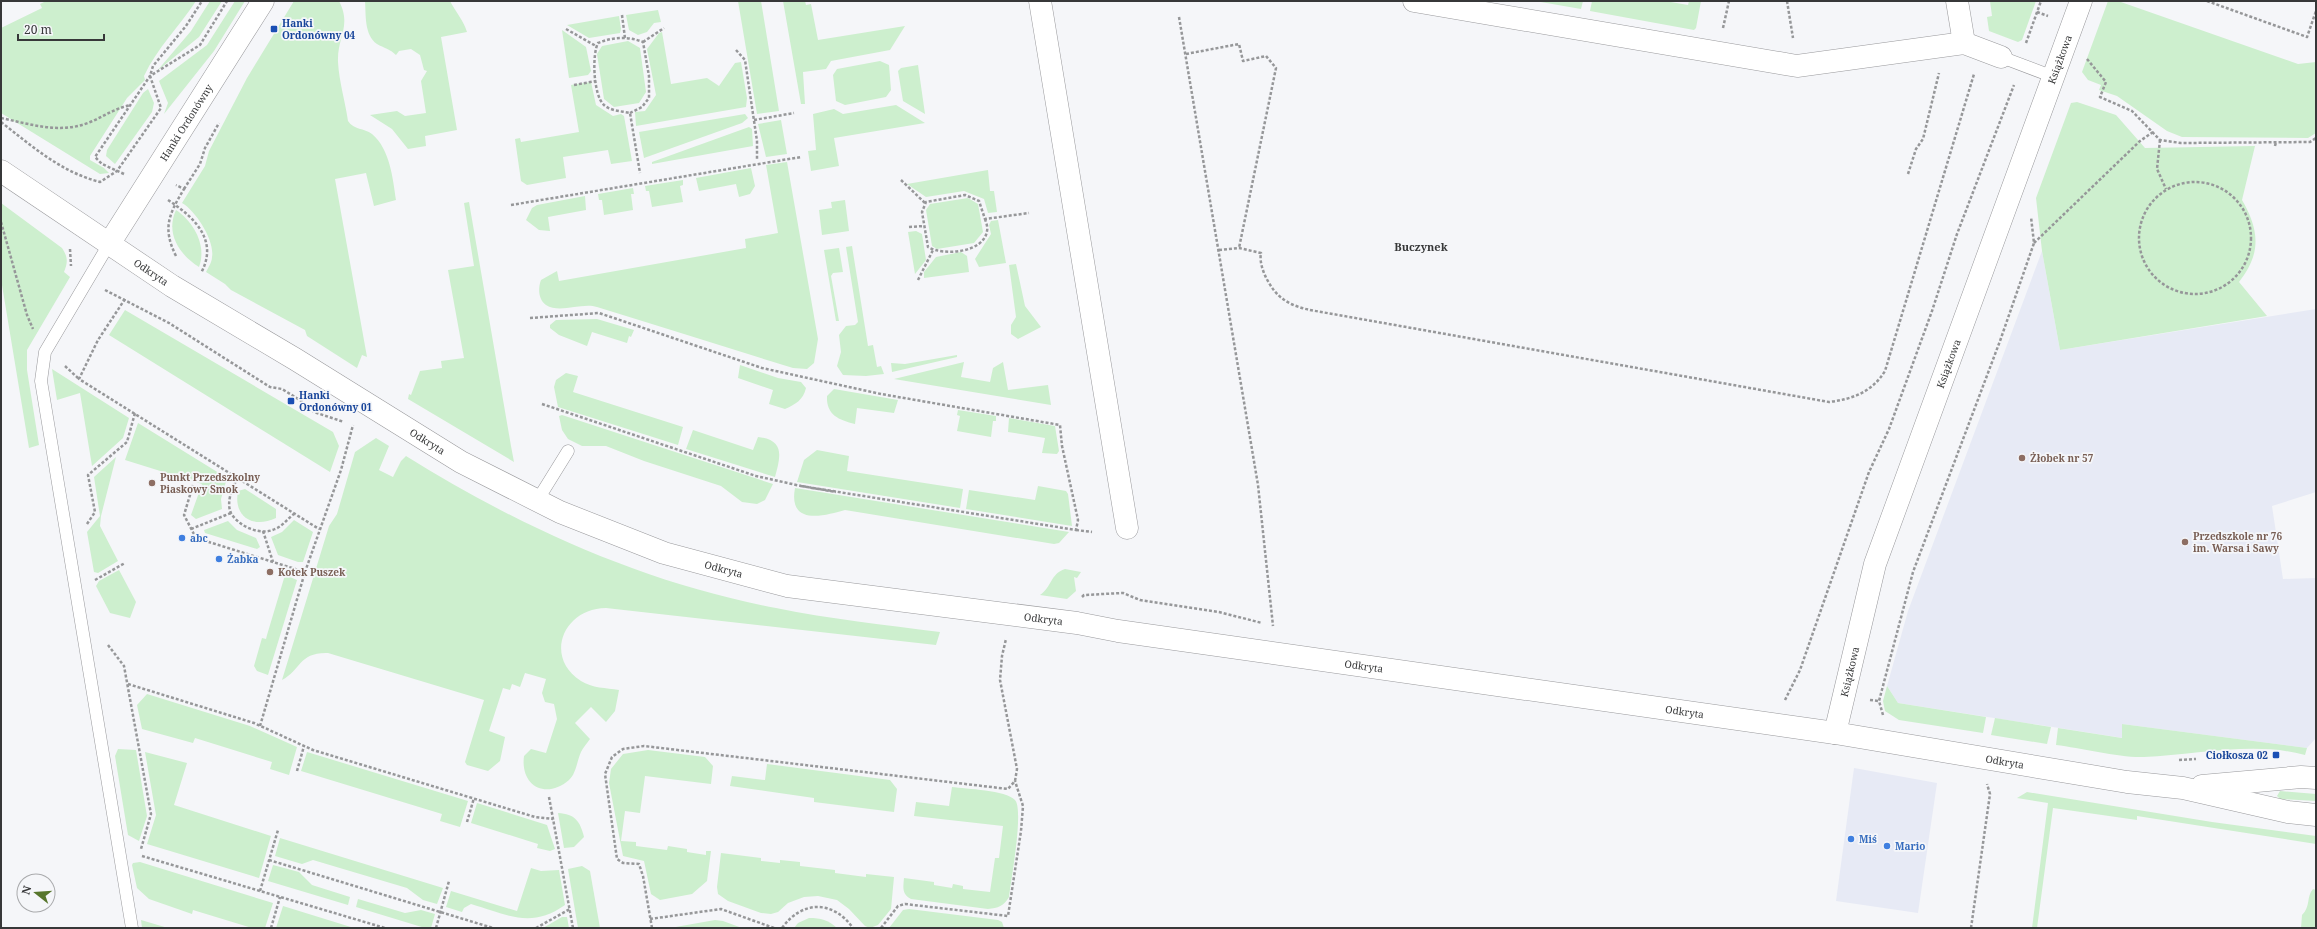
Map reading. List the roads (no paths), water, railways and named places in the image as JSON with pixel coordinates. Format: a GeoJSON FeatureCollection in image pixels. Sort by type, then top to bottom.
{"type":"FeatureCollection","features":[{"type":"Feature","properties":{"kind":"street","name":"Hanki Ordonówny"},"geometry":{"type":"LineString","coordinates":[[109,244],[263,1]]}},
{"type":"Feature","properties":{"kind":"street"},"geometry":{"type":"LineString","coordinates":[[1040,1],[1127,528]]}},
{"type":"Feature","properties":{"kind":"street"},"geometry":{"type":"LineString","coordinates":[[1414,1],[1701,51],[1797,66],[1972,46],[2010,60]]}},
{"type":"Feature","properties":{"kind":"street"},"geometry":{"type":"LineString","coordinates":[[1957,1],[1972,46]]}},
{"type":"Feature","properties":{"kind":"street","name":"Książkowa"},"geometry":{"type":"LineString","coordinates":[[1835,733],[1875,564],[2081,1]]}},
{"type":"Feature","properties":{"kind":"street","name":"Odkryta"},"geometry":{"type":"LineString","coordinates":[[1,171],[172,286],[295,358],[461,462],[560,512],[664,553],[787,586],[1078,623],[1118,631],[1835,733],[2127,782],[2183,788],[2288,812],[2316,815]]}},
{"type":"Feature","properties":{"kind":"street","name":"Odkryta"},"geometry":{"type":"LineString","coordinates":[[2183,788],[2301,777],[2316,778]]}},
{"type":"Feature","properties":{"kind":"lane"},"geometry":{"type":"LineString","coordinates":[[2010,60],[2054,77]]}},
{"type":"Feature","properties":{"kind":"lane"},"geometry":{"type":"LineString","coordinates":[[109,244],[47,348],[42,381],[132,928]]}},
{"type":"Feature","properties":{"kind":"lane"},"geometry":{"type":"LineString","coordinates":[[537,500],[568,451]]}},
{"type":"Feature","properties":{"kind":"place","name":"Hanki Ordonówny 04"},"geometry":{"type":"Point","coordinates":[274,29]}},
{"type":"Feature","properties":{"kind":"place","name":"Hanki Ordonówny 01"},"geometry":{"type":"Point","coordinates":[291,401]}},
{"type":"Feature","properties":{"kind":"place","name":"Żłobek nr 57"},"geometry":{"type":"Point","coordinates":[2022,458]}},
{"type":"Feature","properties":{"kind":"place","name":"Punkt Przedszkolny Piaskowy Smok"},"geometry":{"type":"Point","coordinates":[152,483]}},
{"type":"Feature","properties":{"kind":"place","name":"abc"},"geometry":{"type":"Point","coordinates":[182,538]}},
{"type":"Feature","properties":{"kind":"place","name":"Przedszkole nr 76 im. Warsa i Sawy"},"geometry":{"type":"Point","coordinates":[2185,542]}},
{"type":"Feature","properties":{"kind":"place","name":"Żabka"},"geometry":{"type":"Point","coordinates":[219,559]}},
{"type":"Feature","properties":{"kind":"place","name":"Kotek Puszek"},"geometry":{"type":"Point","coordinates":[270,572]}},
{"type":"Feature","properties":{"kind":"place","name":"Ciołkosza 02"},"geometry":{"type":"Point","coordinates":[2276,755]}},
{"type":"Feature","properties":{"kind":"place","name":"Miś"},"geometry":{"type":"Point","coordinates":[1851,839]}},
{"type":"Feature","properties":{"kind":"place","name":"Mario"},"geometry":{"type":"Point","coordinates":[1887,846]}},
{"type":"Feature","properties":{"kind":"district","name":"Buczynek"},"geometry":{"type":"Point","coordinates":[1421,246]}}]}
